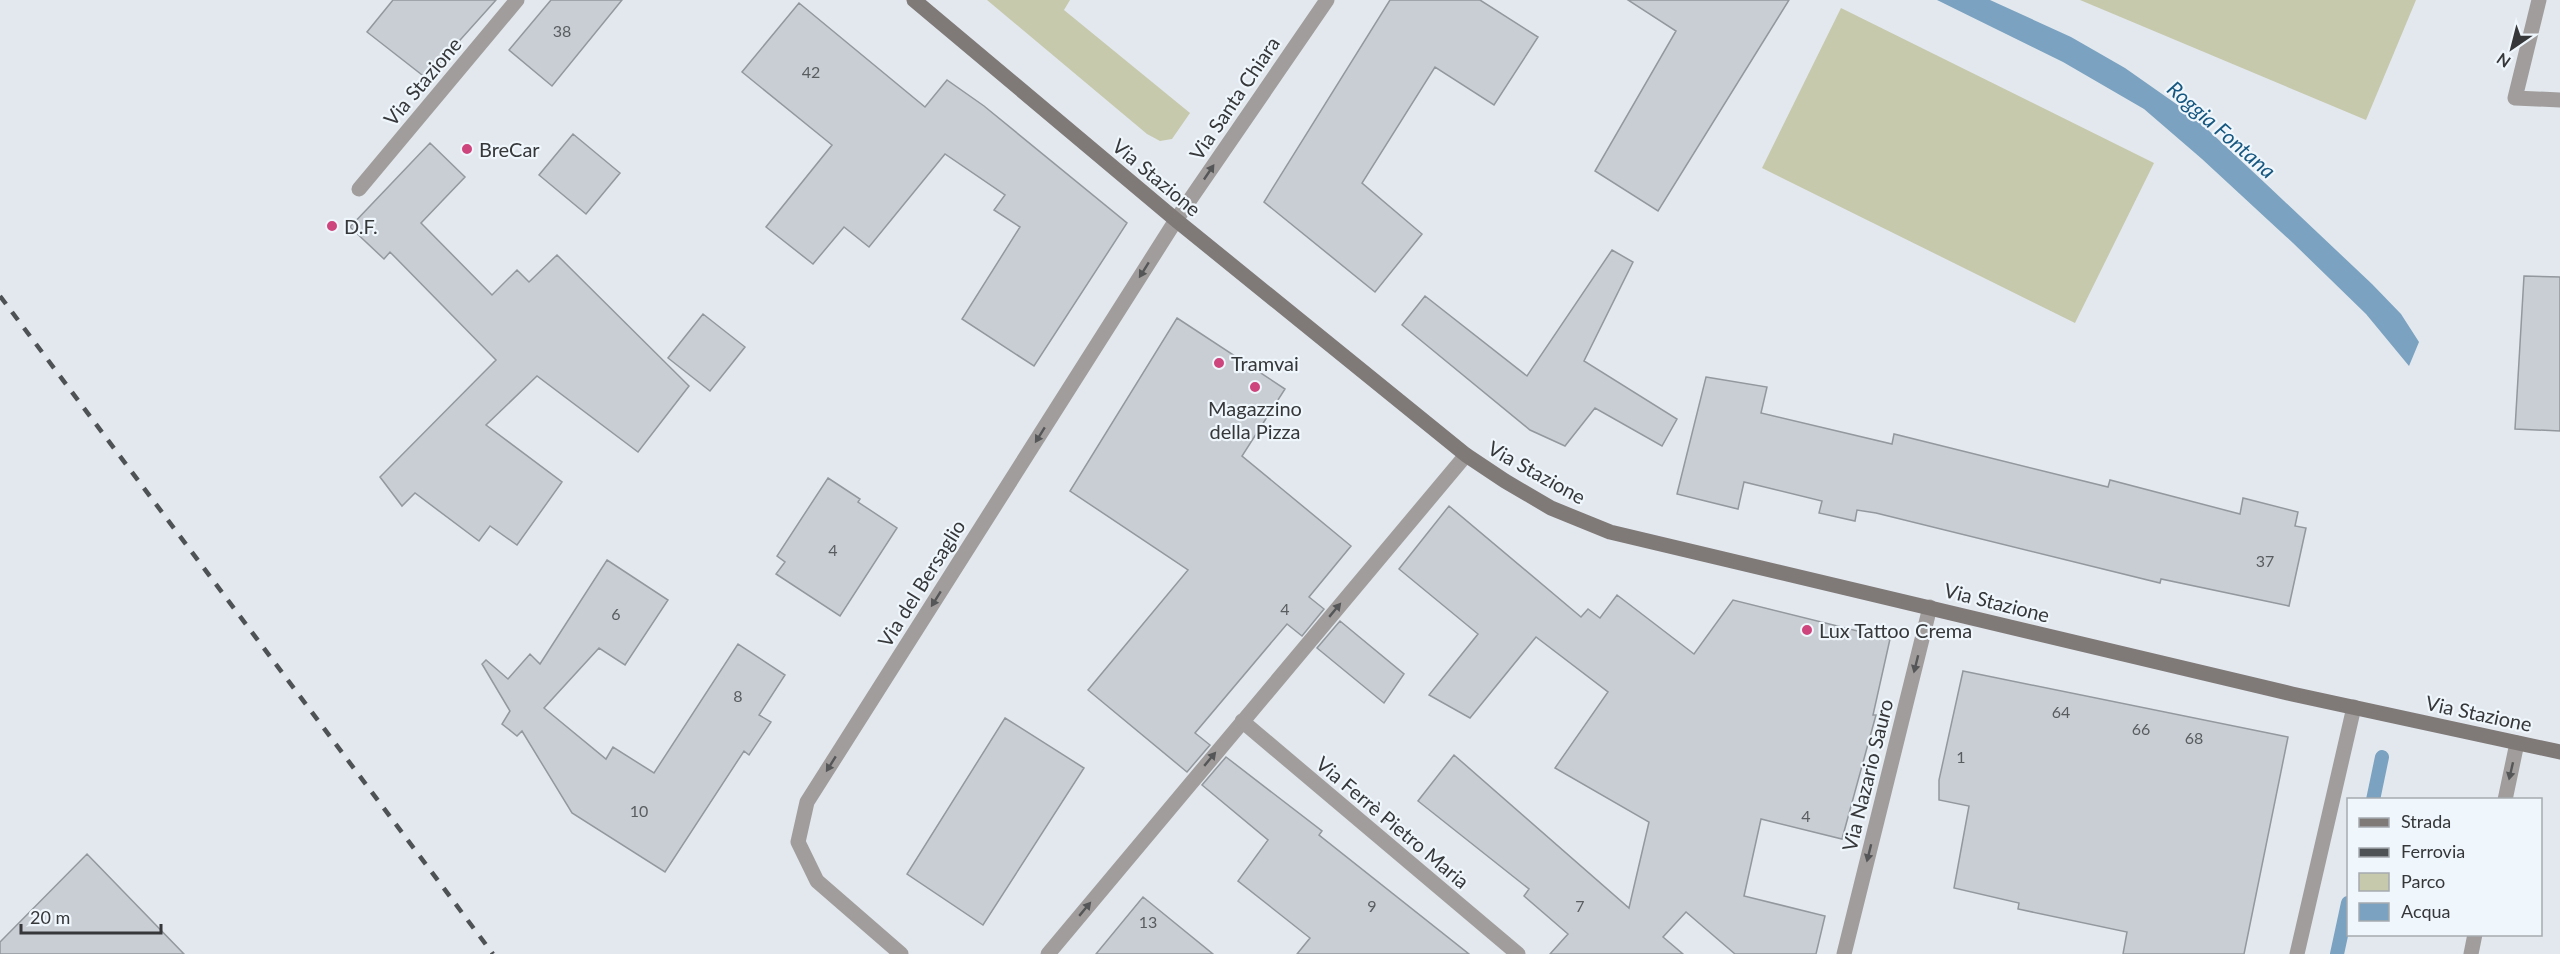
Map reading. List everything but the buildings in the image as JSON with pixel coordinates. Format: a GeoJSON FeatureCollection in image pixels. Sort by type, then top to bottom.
{"type":"FeatureCollection","features":[{"type":"Feature","properties":{"kind":"street","name":"Via Stazione"},"geometry":{"type":"LineString","coordinates":[[359,189],[517,0]]}},
{"type":"Feature","properties":{"kind":"street","name":"Via Stazione"},"geometry":{"type":"LineString","coordinates":[[914,0],[1176,220],[1466,455],[1551,508],[1610,532],[2354,707],[2560,752]]}},
{"type":"Feature","properties":{"kind":"street","name":"Via Santa Chiara"},"geometry":{"type":"LineString","coordinates":[[1176,220],[1327,0]]}},
{"type":"Feature","properties":{"kind":"street"},"geometry":{"type":"LineString","coordinates":[[2539,0],[2515,98],[2560,100]]}},
{"type":"Feature","properties":{"kind":"street","name":"Via del Bersaglio"},"geometry":{"type":"LineString","coordinates":[[901,954],[817,881],[798,842],[807,802],[1176,220]]}},
{"type":"Feature","properties":{"kind":"street"},"geometry":{"type":"LineString","coordinates":[[1048,954],[1466,455]]}},
{"type":"Feature","properties":{"kind":"street","name":"Via Nazario Sauro"},"geometry":{"type":"LineString","coordinates":[[1844,954],[1930,607]]}},
{"type":"Feature","properties":{"kind":"street"},"geometry":{"type":"LineString","coordinates":[[2297,954],[2354,707]]}},
{"type":"Feature","properties":{"kind":"street","name":"Via Ferrè Pietro Maria"},"geometry":{"type":"LineString","coordinates":[[1242,721],[1518,954]]}},
{"type":"Feature","properties":{"kind":"street"},"geometry":{"type":"LineString","coordinates":[[2505,798],[2517,743]]}},
{"type":"Feature","properties":{"kind":"street"},"geometry":{"type":"LineString","coordinates":[[2470,954],[2474,936]]}},
{"type":"Feature","properties":{"kind":"green space"},"geometry":{"type":"Polygon","coordinates":[[[987,0],[1070,0],[1064,10],[1190,113],[1172,139],[1160,141],[1147,134],[987,0]]]}},
{"type":"Feature","properties":{"kind":"green space"},"geometry":{"type":"Polygon","coordinates":[[[2080,0],[2416,0],[2366,120],[2080,0]]]}},
{"type":"Feature","properties":{"kind":"green space"},"geometry":{"type":"Polygon","coordinates":[[[1841,8],[2154,163],[2075,323],[1762,168],[1841,8]]]}},
{"type":"Feature","properties":{"kind":"water"},"geometry":{"type":"Polygon","coordinates":[[[1937,0],[1990,0],[2071,37],[2125,68],[2192,115],[2401,314],[2419,342],[2409,366],[2366,314],[2293,243],[2144,109],[2063,62],[1937,0]]]}},
{"type":"Feature","properties":{"kind":"waterway","name":"Roggia Fontana"},"geometry":{"type":"LineString","coordinates":[[2373,798],[2382,757]]}},
{"type":"Feature","properties":{"kind":"waterway","name":"Roggia Fontana"},"geometry":{"type":"LineString","coordinates":[[2337,954],[2347,908]]}},
{"type":"Feature","properties":{"kind":"railway"},"geometry":{"type":"LineString","coordinates":[[0,296],[493,954]]}},
{"type":"Feature","properties":{"kind":"place","name":"BreCar"},"geometry":{"type":"Point","coordinates":[467,149]}},
{"type":"Feature","properties":{"kind":"place","name":"D.F."},"geometry":{"type":"Point","coordinates":[332,226]}},
{"type":"Feature","properties":{"kind":"place","name":"Tramvai"},"geometry":{"type":"Point","coordinates":[1219,363]}},
{"type":"Feature","properties":{"kind":"place","name":"Magazzino della Pizza"},"geometry":{"type":"Point","coordinates":[1255,387]}},
{"type":"Feature","properties":{"kind":"place","name":"Lux Tattoo Crema"},"geometry":{"type":"Point","coordinates":[1807,630]}}]}
